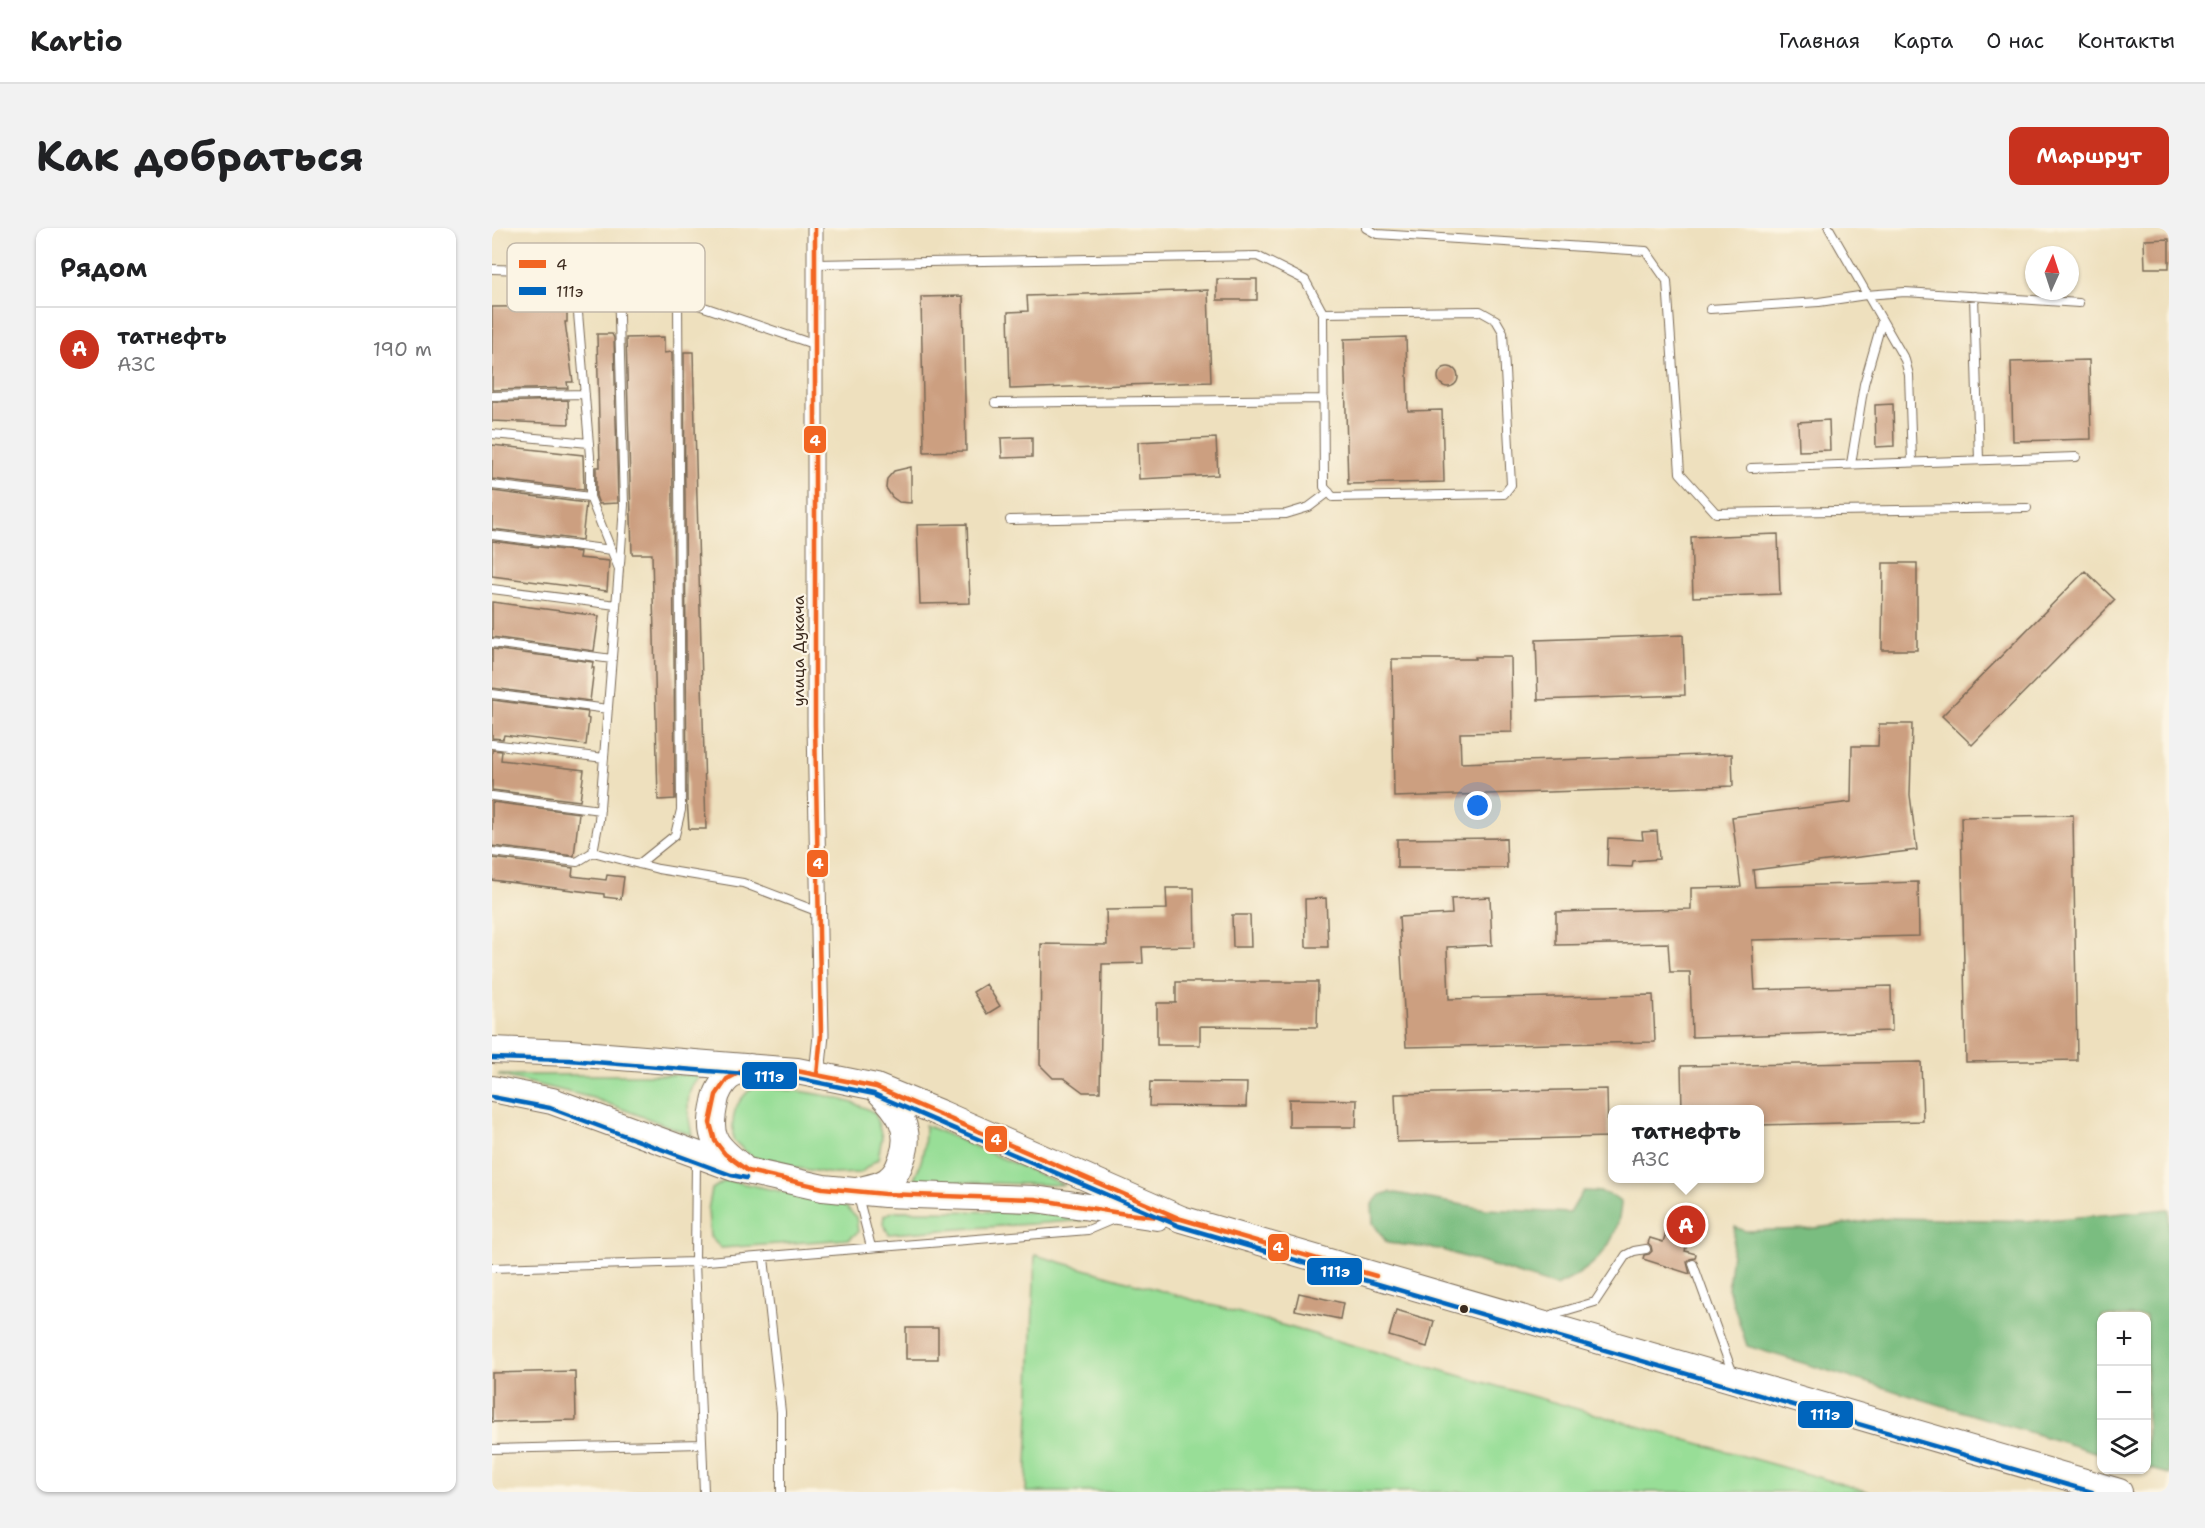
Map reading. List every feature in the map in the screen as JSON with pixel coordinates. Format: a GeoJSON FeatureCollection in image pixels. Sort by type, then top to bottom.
{"type":"FeatureCollection","features":[{"type":"Feature","properties":{"kind":"main road"},"geometry":{"type":"LineString","coordinates":[[492,1050],[569,1053],[797,1071],[876,1087],[1181,1220],[2119,1492]]}},
{"type":"Feature","properties":{"kind":"main road"},"geometry":{"type":"LineString","coordinates":[[748,1171],[725,1154],[715,1141],[710,1123],[716,1095],[727,1079],[750,1067]]}},
{"type":"Feature","properties":{"kind":"main road"},"geometry":{"type":"LineString","coordinates":[[857,1191],[886,1182],[898,1171],[905,1150],[905,1127],[896,1109],[876,1087]]}},
{"type":"Feature","properties":{"kind":"main road"},"geometry":{"type":"LineString","coordinates":[[492,1089],[552,1101],[748,1171],[823,1188],[896,1195],[1035,1199],[1126,1214],[1181,1220]]}},
{"type":"Feature","properties":{"kind":"street","name":"улица Дукача"},"geometry":{"type":"LineString","coordinates":[[815,228],[815,725],[821,1035],[817,1075]]}},
{"type":"Feature","properties":{"kind":"lane"},"geometry":{"type":"LineString","coordinates":[[1366,228],[1377,234],[1646,251],[1667,281],[1680,473],[1716,513],[2027,508]]}},
{"type":"Feature","properties":{"kind":"lane"},"geometry":{"type":"LineString","coordinates":[[1829,228],[1866,295],[1901,350],[1909,375],[1912,462]]}},
{"type":"Feature","properties":{"kind":"lane"},"geometry":{"type":"LineString","coordinates":[[814,264],[1257,255],[1305,280],[1323,313],[1324,487],[1333,497],[1504,494],[1511,485],[1503,332],[1496,320],[1480,311],[1323,313]]}},
{"type":"Feature","properties":{"kind":"lane"},"geometry":{"type":"LineString","coordinates":[[492,268],[507,269]]}},
{"type":"Feature","properties":{"kind":"lane"},"geometry":{"type":"LineString","coordinates":[[1710,309],[1819,302],[1905,292],[2079,303]]}},
{"type":"Feature","properties":{"kind":"lane"},"geometry":{"type":"LineString","coordinates":[[1974,296],[1979,460]]}},
{"type":"Feature","properties":{"kind":"lane"},"geometry":{"type":"LineString","coordinates":[[705,308],[816,345]]}},
{"type":"Feature","properties":{"kind":"lane"},"geometry":{"type":"LineString","coordinates":[[578,312],[589,443],[590,497],[619,569]]}},
{"type":"Feature","properties":{"kind":"lane"},"geometry":{"type":"LineString","coordinates":[[492,852],[577,862],[592,852],[600,810],[624,506],[619,312]]}},
{"type":"Feature","properties":{"kind":"lane"},"geometry":{"type":"LineString","coordinates":[[639,864],[675,835],[681,810],[678,312]]}},
{"type":"Feature","properties":{"kind":"lane"},"geometry":{"type":"LineString","coordinates":[[1851,464],[1864,384],[1882,321]]}},
{"type":"Feature","properties":{"kind":"lane"},"geometry":{"type":"LineString","coordinates":[[492,396],[585,394]]}},
{"type":"Feature","properties":{"kind":"lane"},"geometry":{"type":"LineString","coordinates":[[995,403],[1324,399]]}},
{"type":"Feature","properties":{"kind":"lane"},"geometry":{"type":"LineString","coordinates":[[492,434],[589,443]]}},
{"type":"Feature","properties":{"kind":"lane"},"geometry":{"type":"LineString","coordinates":[[1751,468],[2076,457]]}},
{"type":"Feature","properties":{"kind":"lane"},"geometry":{"type":"LineString","coordinates":[[492,486],[590,497]]}},
{"type":"Feature","properties":{"kind":"lane"},"geometry":{"type":"LineString","coordinates":[[1010,520],[1286,514],[1309,507],[1329,492]]}},
{"type":"Feature","properties":{"kind":"lane"},"geometry":{"type":"LineString","coordinates":[[492,536],[612,549]]}},
{"type":"Feature","properties":{"kind":"lane"},"geometry":{"type":"LineString","coordinates":[[492,589],[616,605]]}},
{"type":"Feature","properties":{"kind":"lane"},"geometry":{"type":"LineString","coordinates":[[492,643],[612,659]]}},
{"type":"Feature","properties":{"kind":"lane"},"geometry":{"type":"LineString","coordinates":[[492,694],[608,709]]}},
{"type":"Feature","properties":{"kind":"lane"},"geometry":{"type":"LineString","coordinates":[[492,744],[604,758]]}},
{"type":"Feature","properties":{"kind":"lane"},"geometry":{"type":"LineString","coordinates":[[492,796],[600,810]]}},
{"type":"Feature","properties":{"kind":"lane"},"geometry":{"type":"LineString","coordinates":[[592,852],[639,864],[743,883],[820,913]]}},
{"type":"Feature","properties":{"kind":"lane"},"geometry":{"type":"LineString","coordinates":[[696,1154],[695,1263],[704,1492]]}},
{"type":"Feature","properties":{"kind":"lane"},"geometry":{"type":"LineString","coordinates":[[857,1191],[871,1247]]}},
{"type":"Feature","properties":{"kind":"lane"},"geometry":{"type":"LineString","coordinates":[[492,1268],[695,1263],[764,1258],[1088,1230],[1126,1214]]}},
{"type":"Feature","properties":{"kind":"lane"},"geometry":{"type":"LineString","coordinates":[[1528,1321],[1595,1302],[1626,1255],[1646,1249]]}},
{"type":"Feature","properties":{"kind":"lane"},"geometry":{"type":"LineString","coordinates":[[764,1258],[782,1413],[781,1492]]}},
{"type":"Feature","properties":{"kind":"lane"},"geometry":{"type":"LineString","coordinates":[[1693,1264],[1735,1381]]}},
{"type":"Feature","properties":{"kind":"lane"},"geometry":{"type":"LineString","coordinates":[[492,1449],[702,1444]]}},
{"type":"Feature","properties":{"kind":"green space"},"geometry":{"type":"Polygon","coordinates":[[[498,1075],[702,1075],[693,1085],[688,1104],[692,1135],[593,1098],[498,1075]]]}},
{"type":"Feature","properties":{"kind":"green space"},"geometry":{"type":"Polygon","coordinates":[[[753,1087],[800,1091],[832,1097],[848,1101],[875,1113],[882,1137],[878,1159],[860,1173],[834,1174],[791,1167],[752,1157],[733,1140],[733,1131],[735,1110],[741,1099],[753,1087]]]}},
{"type":"Feature","properties":{"kind":"green space"},"geometry":{"type":"Polygon","coordinates":[[[925,1125],[1064,1185],[913,1181],[923,1154],[925,1125]]]}},
{"type":"Feature","properties":{"kind":"green space"},"geometry":{"type":"Polygon","coordinates":[[[726,1180],[843,1204],[856,1217],[858,1232],[849,1239],[721,1248],[710,1237],[708,1210],[712,1189],[726,1180]]]}},
{"type":"Feature","properties":{"kind":"green space"},"geometry":{"type":"Polygon","coordinates":[[[1583,1191],[1604,1193],[1617,1199],[1621,1203],[1619,1218],[1615,1232],[1602,1254],[1582,1272],[1556,1286],[1439,1249],[1387,1243],[1373,1223],[1372,1204],[1380,1195],[1390,1192],[1486,1209],[1570,1213],[1583,1191]]]}},
{"type":"Feature","properties":{"kind":"green space"},"geometry":{"type":"Polygon","coordinates":[[[2169,1209],[2169,1474],[2151,1469],[2151,1312],[2097,1312],[2097,1453],[1747,1346],[1728,1288],[1735,1227],[1745,1231],[1807,1229],[1892,1218],[2035,1221],[2169,1209]]]}},
{"type":"Feature","properties":{"kind":"green space"},"geometry":{"type":"Polygon","coordinates":[[[895,1211],[1056,1212],[1086,1220],[889,1234],[883,1224],[884,1215],[895,1211]]]}},
{"type":"Feature","properties":{"kind":"green space"},"geometry":{"type":"Polygon","coordinates":[[[1035,1255],[1870,1492],[1026,1492],[1035,1255]]]}},
{"type":"Feature","properties":{"kind":"building"},"geometry":{"type":"Polygon","coordinates":[[[2169,239],[2169,268],[2145,268],[2144,240],[2169,239]]]}},
{"type":"Feature","properties":{"kind":"building"},"geometry":{"type":"Polygon","coordinates":[[[1217,279],[1257,279],[1257,300],[1217,300],[1217,279]]]}},
{"type":"Feature","properties":{"kind":"building"},"geometry":{"type":"Polygon","coordinates":[[[1208,290],[1211,382],[1010,389],[1008,312],[1028,311],[1027,296],[1208,290]]]}},
{"type":"Feature","properties":{"kind":"building"},"geometry":{"type":"Polygon","coordinates":[[[963,296],[966,451],[924,452],[921,297],[963,296]]]}},
{"type":"Feature","properties":{"kind":"building"},"geometry":{"type":"Polygon","coordinates":[[[492,307],[507,307],[507,312],[567,312],[567,322],[565,322],[573,382],[567,382],[568,388],[492,390],[492,307]]]}},
{"type":"Feature","properties":{"kind":"building"},"geometry":{"type":"Polygon","coordinates":[[[597,334],[612,334],[614,338],[618,503],[599,504],[596,496],[596,467],[600,467],[597,334]]]}},
{"type":"Feature","properties":{"kind":"building"},"geometry":{"type":"Polygon","coordinates":[[[664,337],[664,353],[672,352],[675,799],[658,800],[652,554],[632,554],[626,338],[664,337]]]}},
{"type":"Feature","properties":{"kind":"building"},"geometry":{"type":"Polygon","coordinates":[[[1406,337],[1408,411],[1442,410],[1444,482],[1348,484],[1344,339],[1406,337]]]}},
{"type":"Feature","properties":{"kind":"building"},"geometry":{"type":"Polygon","coordinates":[[[684,352],[693,352],[706,829],[689,829],[687,799],[684,352]]]}},
{"type":"Feature","properties":{"kind":"building"},"geometry":{"type":"Polygon","coordinates":[[[2089,360],[2091,439],[2013,441],[2011,362],[2089,360]]]}},
{"type":"Feature","properties":{"kind":"building"},"geometry":{"type":"Polygon","coordinates":[[[1448,367],[1455,370],[1458,377],[1455,384],[1448,387],[1441,384],[1438,377],[1441,370],[1448,367]]]}},
{"type":"Feature","properties":{"kind":"building"},"geometry":{"type":"Polygon","coordinates":[[[568,400],[569,424],[492,421],[492,402],[568,400]]]}},
{"type":"Feature","properties":{"kind":"building"},"geometry":{"type":"Polygon","coordinates":[[[1893,404],[1894,446],[1876,447],[1875,405],[1893,404]]]}},
{"type":"Feature","properties":{"kind":"building"},"geometry":{"type":"Polygon","coordinates":[[[1829,420],[1830,450],[1799,451],[1798,422],[1829,420]]]}},
{"type":"Feature","properties":{"kind":"building"},"geometry":{"type":"Polygon","coordinates":[[[1032,437],[1032,457],[1002,458],[1001,438],[1032,437]]]}},
{"type":"Feature","properties":{"kind":"building"},"geometry":{"type":"Polygon","coordinates":[[[1216,438],[1218,475],[1139,479],[1138,442],[1216,438]]]}},
{"type":"Feature","properties":{"kind":"building"},"geometry":{"type":"Polygon","coordinates":[[[492,445],[583,455],[584,490],[492,479],[492,445]]]}},
{"type":"Feature","properties":{"kind":"building"},"geometry":{"type":"Polygon","coordinates":[[[911,467],[911,503],[899,502],[886,488],[887,479],[894,471],[911,467]]]}},
{"type":"Feature","properties":{"kind":"building"},"geometry":{"type":"Polygon","coordinates":[[[492,491],[586,503],[582,540],[492,529],[492,491]]]}},
{"type":"Feature","properties":{"kind":"building"},"geometry":{"type":"Polygon","coordinates":[[[967,524],[970,603],[920,604],[917,525],[967,524]]]}},
{"type":"Feature","properties":{"kind":"building"},"geometry":{"type":"Polygon","coordinates":[[[1778,534],[1780,594],[1693,597],[1691,537],[1778,534]]]}},
{"type":"Feature","properties":{"kind":"building"},"geometry":{"type":"Polygon","coordinates":[[[492,541],[580,552],[579,558],[609,561],[607,591],[492,576],[492,541]]]}},
{"type":"Feature","properties":{"kind":"building"},"geometry":{"type":"Polygon","coordinates":[[[1883,563],[1917,563],[1917,650],[1882,650],[1883,563]]]}},
{"type":"Feature","properties":{"kind":"building"},"geometry":{"type":"Polygon","coordinates":[[[2085,571],[2115,600],[1972,745],[1942,716],[2085,571]]]}},
{"type":"Feature","properties":{"kind":"building"},"geometry":{"type":"Polygon","coordinates":[[[492,602],[599,616],[594,651],[492,637],[492,602]]]}},
{"type":"Feature","properties":{"kind":"building"},"geometry":{"type":"Polygon","coordinates":[[[1683,635],[1685,695],[1538,700],[1536,640],[1683,635]]]}},
{"type":"Feature","properties":{"kind":"building"},"geometry":{"type":"Polygon","coordinates":[[[492,649],[593,662],[590,701],[492,688],[492,649]]]}},
{"type":"Feature","properties":{"kind":"building"},"geometry":{"type":"Polygon","coordinates":[[[1475,657],[1511,657],[1512,732],[1460,733],[1461,763],[1732,754],[1733,786],[1394,797],[1392,659],[1475,659],[1475,657]]]}},
{"type":"Feature","properties":{"kind":"building"},"geometry":{"type":"Polygon","coordinates":[[[492,700],[588,712],[586,745],[504,735],[503,739],[492,738],[492,700]]]}},
{"type":"Feature","properties":{"kind":"building"},"geometry":{"type":"Polygon","coordinates":[[[1879,724],[1912,724],[1910,795],[1917,850],[1753,870],[1755,887],[1918,882],[1919,936],[1752,940],[1755,990],[1891,986],[1892,1031],[1692,1037],[1690,972],[1670,972],[1668,943],[1556,945],[1556,912],[1691,909],[1691,888],[1741,887],[1732,817],[1851,802],[1852,746],[1878,746],[1879,724]]]}},
{"type":"Feature","properties":{"kind":"building"},"geometry":{"type":"Polygon","coordinates":[[[492,750],[502,751],[501,760],[584,770],[580,801],[492,790],[492,750]]]}},
{"type":"Feature","properties":{"kind":"building"},"geometry":{"type":"Polygon","coordinates":[[[492,802],[579,813],[574,856],[492,846],[492,802]]]}},
{"type":"Feature","properties":{"kind":"building"},"geometry":{"type":"Polygon","coordinates":[[[2073,815],[2077,1060],[1966,1062],[1961,817],[2073,815]]]}},
{"type":"Feature","properties":{"kind":"building"},"geometry":{"type":"Polygon","coordinates":[[[1657,831],[1659,859],[1633,861],[1632,867],[1607,866],[1608,838],[1643,840],[1642,832],[1657,831]]]}},
{"type":"Feature","properties":{"kind":"building"},"geometry":{"type":"Polygon","coordinates":[[[1506,838],[1507,868],[1397,868],[1397,839],[1506,838]]]}},
{"type":"Feature","properties":{"kind":"building"},"geometry":{"type":"Polygon","coordinates":[[[492,858],[573,868],[572,876],[606,880],[607,875],[624,877],[621,899],[604,897],[604,894],[492,880],[492,858]]]}},
{"type":"Feature","properties":{"kind":"building"},"geometry":{"type":"Polygon","coordinates":[[[1166,888],[1194,888],[1195,946],[1142,947],[1143,963],[1102,964],[1100,1092],[1083,1092],[1064,1078],[1053,1078],[1040,1065],[1041,944],[1107,945],[1106,910],[1167,909],[1166,888]]]}},
{"type":"Feature","properties":{"kind":"building"},"geometry":{"type":"Polygon","coordinates":[[[1490,897],[1492,945],[1447,947],[1449,999],[1653,995],[1655,1042],[1406,1047],[1399,917],[1452,914],[1451,899],[1490,897]]]}},
{"type":"Feature","properties":{"kind":"building"},"geometry":{"type":"Polygon","coordinates":[[[1326,898],[1328,947],[1306,947],[1305,899],[1326,898]]]}},
{"type":"Feature","properties":{"kind":"building"},"geometry":{"type":"Polygon","coordinates":[[[1232,915],[1250,915],[1251,947],[1233,947],[1232,915]]]}},
{"type":"Feature","properties":{"kind":"building"},"geometry":{"type":"Polygon","coordinates":[[[1176,982],[1318,982],[1317,1027],[1200,1026],[1200,1045],[1157,1045],[1157,1003],[1176,1003],[1176,982]]]}},
{"type":"Feature","properties":{"kind":"building"},"geometry":{"type":"Polygon","coordinates":[[[986,984],[1000,1006],[987,1014],[973,992],[986,984]]]}},
{"type":"Feature","properties":{"kind":"building"},"geometry":{"type":"Polygon","coordinates":[[[1921,1062],[1923,1121],[1764,1125],[1764,1105],[1682,1105],[1681,1066],[1921,1062]]]}},
{"type":"Feature","properties":{"kind":"building"},"geometry":{"type":"Polygon","coordinates":[[[1150,1082],[1247,1083],[1246,1107],[1149,1106],[1150,1082]]]}},
{"type":"Feature","properties":{"kind":"building"},"geometry":{"type":"Polygon","coordinates":[[[1607,1089],[1608,1137],[1397,1142],[1395,1094],[1607,1089]]]}},
{"type":"Feature","properties":{"kind":"building"},"geometry":{"type":"Polygon","coordinates":[[[1289,1099],[1357,1100],[1356,1127],[1289,1127],[1289,1099]]]}},
{"type":"Feature","properties":{"kind":"building"},"geometry":{"type":"Polygon","coordinates":[[[1672,1215],[1694,1222],[1685,1251],[1696,1254],[1695,1258],[1687,1262],[1690,1274],[1643,1259],[1644,1255],[1652,1251],[1648,1243],[1650,1238],[1663,1242],[1672,1215]]]}},
{"type":"Feature","properties":{"kind":"building"},"geometry":{"type":"Polygon","coordinates":[[[1299,1293],[1343,1303],[1340,1319],[1295,1310],[1299,1293]]]}},
{"type":"Feature","properties":{"kind":"building"},"geometry":{"type":"Polygon","coordinates":[[[1396,1310],[1434,1321],[1427,1347],[1389,1336],[1396,1310]]]}},
{"type":"Feature","properties":{"kind":"building"},"geometry":{"type":"Polygon","coordinates":[[[906,1328],[938,1328],[938,1359],[906,1359],[906,1328]]]}},
{"type":"Feature","properties":{"kind":"building"},"geometry":{"type":"Polygon","coordinates":[[[575,1371],[576,1420],[492,1422],[492,1373],[575,1371]]]}},
{"type":"Feature","properties":{"kind":"transit line","name":"4"},"geometry":{"type":"LineString","coordinates":[[815,228],[815,725],[821,1035],[817,1075]]}},
{"type":"Feature","properties":{"kind":"transit line","name":"111э"},"geometry":{"type":"LineString","coordinates":[[492,1058],[569,1060],[796,1078],[874,1094],[1179,1226],[2092,1492]]}},
{"type":"Feature","properties":{"kind":"transit line","name":"4"},"geometry":{"type":"LineString","coordinates":[[750,1067],[797,1071],[876,1087],[1181,1219],[1126,1214],[1035,1199],[885,1194],[823,1188],[748,1171],[725,1154],[715,1141],[710,1123],[716,1095],[727,1079],[750,1067]]}},
{"type":"Feature","properties":{"kind":"transit line","name":"111э"},"geometry":{"type":"LineString","coordinates":[[492,1097],[550,1108],[731,1175],[746,1178]]}},
{"type":"Feature","properties":{"kind":"transit line","name":"4"},"geometry":{"type":"LineString","coordinates":[[1181,1219],[1376,1276]]}},
{"type":"Feature","properties":{"kind":"transit line","name":"4"},"geometry":{"type":"LineString","coordinates":[[1181,1219],[1376,1276]]}},
{"type":"Feature","properties":{"kind":"place","name":"татнефть"},"geometry":{"type":"Point","coordinates":[1686,1225]}}]}
